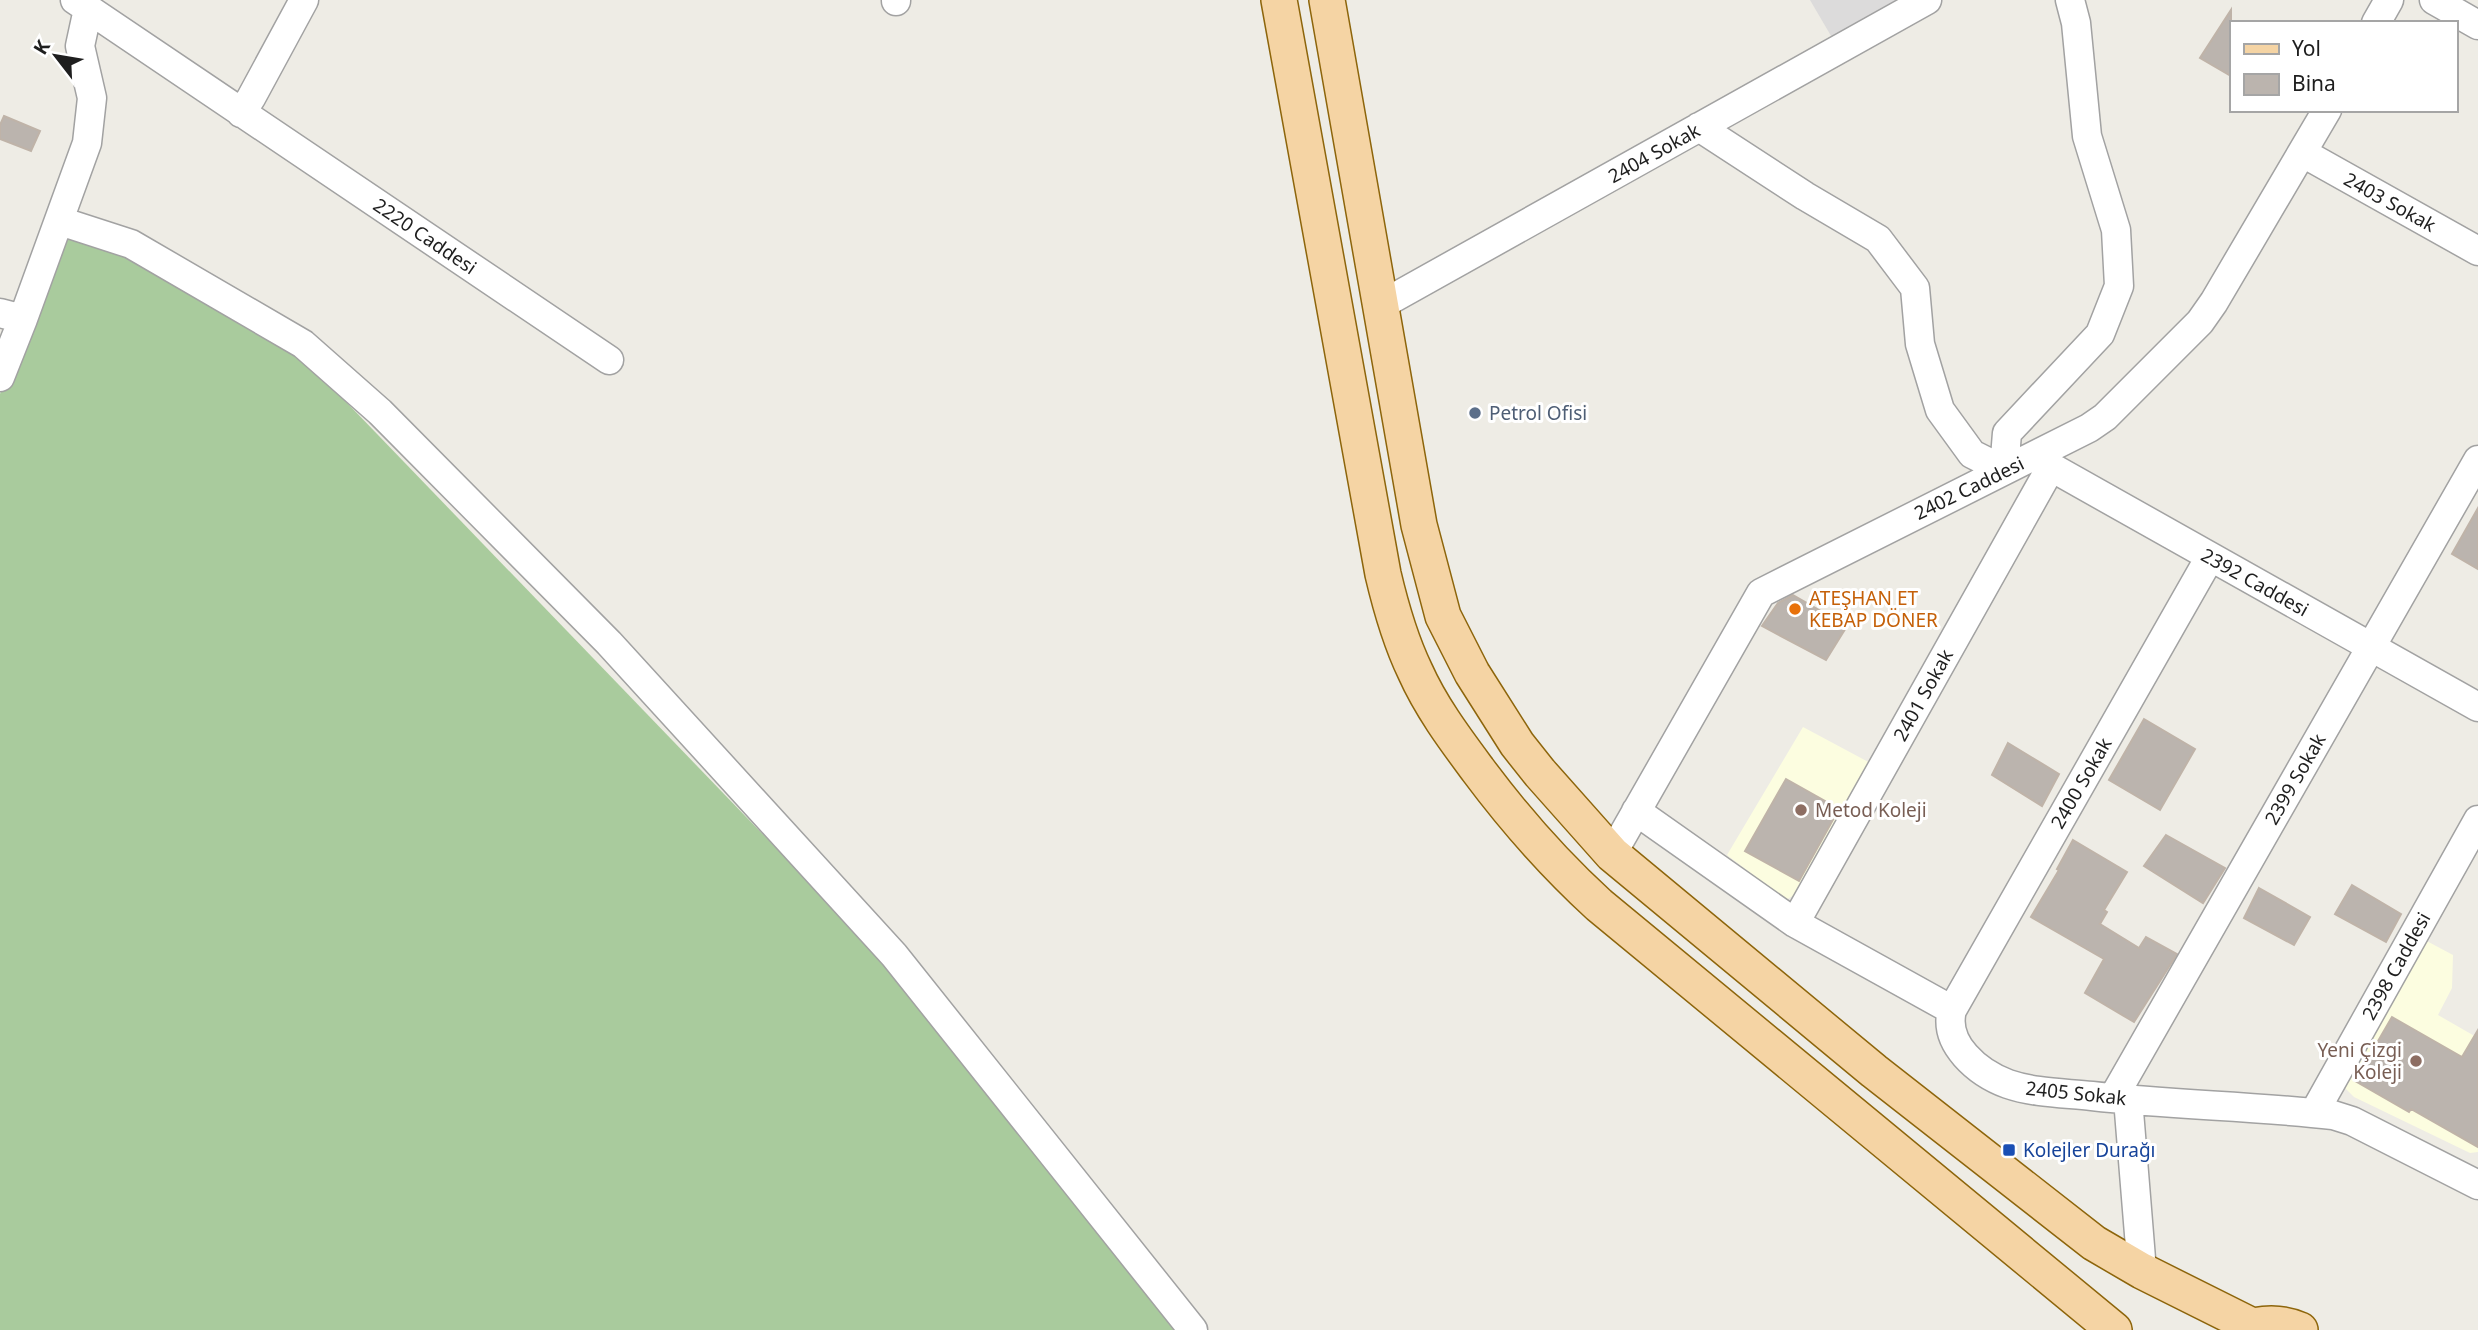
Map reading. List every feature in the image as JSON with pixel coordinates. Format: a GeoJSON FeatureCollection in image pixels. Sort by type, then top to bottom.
{"type":"FeatureCollection","features":[{"type":"Feature","properties":{"kind":"main road"},"geometry":{"type":"LineString","coordinates":[[1279,0],[1381,564],[1393,614],[1404,645],[1415,672],[1443,722],[1534,841],[1599,905],[2113,1330]]}},
{"type":"Feature","properties":{"kind":"main road"},"geometry":{"type":"LineString","coordinates":[[1327,0],[1419,525],[1443,616],[1472,673],[1517,744],[1564,802],[1612,854],[1874,1071],[2094,1242],[2247,1328],[2274,1323],[2300,1330]]}},
{"type":"Feature","properties":{"kind":"street"},"geometry":{"type":"LineString","coordinates":[[241,113],[304,0]]}},
{"type":"Feature","properties":{"kind":"street","name":"2404 Sokak"},"geometry":{"type":"LineString","coordinates":[[1381,305],[1927,0]]}},
{"type":"Feature","properties":{"kind":"street"},"geometry":{"type":"LineString","coordinates":[[1699,127],[1878,239],[1915,288],[1920,344],[1940,410],[1972,454],[2004,470],[2007,433],[2100,334],[2119,286],[2116,230],[2087,136],[2076,23],[2070,0]]}},
{"type":"Feature","properties":{"kind":"street"},"geometry":{"type":"LineString","coordinates":[[2377,21],[2389,0]]}},
{"type":"Feature","properties":{"kind":"street"},"geometry":{"type":"LineString","coordinates":[[2434,0],[2478,25]]}},
{"type":"Feature","properties":{"kind":"street"},"geometry":{"type":"LineString","coordinates":[[0,377],[11,316],[60,221],[87,144],[92,98],[80,46],[82,5]]}},
{"type":"Feature","properties":{"kind":"street","name":"2220 Caddesi"},"geometry":{"type":"LineString","coordinates":[[82,5],[609,360]]}},
{"type":"Feature","properties":{"kind":"street","name":"2402 Caddesi"},"geometry":{"type":"LineString","coordinates":[[1612,854],[1761,593],[2004,470],[2042,462],[2105,417],[2200,321],[2232,273],[2326,112]]}},
{"type":"Feature","properties":{"kind":"street","name":"2403 Sokak"},"geometry":{"type":"LineString","coordinates":[[2303,153],[2478,251]]}},
{"type":"Feature","properties":{"kind":"street"},"geometry":{"type":"LineString","coordinates":[[60,221],[131,244],[303,344],[380,412],[609,643],[894,955],[1193,1330]]}},
{"type":"Feature","properties":{"kind":"street","name":"2399 Sokak"},"geometry":{"type":"LineString","coordinates":[[2121,1099],[2371,646],[2478,460]]}},
{"type":"Feature","properties":{"kind":"street","name":"2392 Caddesi"},"geometry":{"type":"LineString","coordinates":[[2042,462],[2478,707]]}},
{"type":"Feature","properties":{"kind":"street","name":"2401 Sokak"},"geometry":{"type":"LineString","coordinates":[[1795,923],[2042,462]]}},
{"type":"Feature","properties":{"kind":"street","name":"2400 Sokak"},"geometry":{"type":"LineString","coordinates":[[1951,1010],[2210,556]]}},
{"type":"Feature","properties":{"kind":"street"},"geometry":{"type":"LineString","coordinates":[[1636,811],[1795,923],[1951,1010]]}},
{"type":"Feature","properties":{"kind":"street","name":"2398 Caddesi"},"geometry":{"type":"LineString","coordinates":[[2314,1113],[2478,820]]}},
{"type":"Feature","properties":{"kind":"street","name":"2405 Sokak"},"geometry":{"type":"LineString","coordinates":[[1951,1010],[1950,1030],[1954,1042],[1980,1068],[1998,1080],[2024,1089],[2314,1113],[2352,1121],[2478,1184]]}},
{"type":"Feature","properties":{"kind":"street"},"geometry":{"type":"LineString","coordinates":[[2121,1099],[2142,1271]]}},
{"type":"Feature","properties":{"kind":"shaded area"},"geometry":{"type":"Polygon","coordinates":[[[1810,0],[1904,0],[1834,41],[1810,0]]]}},
{"type":"Feature","properties":{"kind":"shaded area","name":"Metod Koleji"},"geometry":{"type":"Polygon","coordinates":[[[1803,727],[1874,765],[1802,890],[1786,900],[1727,855],[1803,727]]]}},
{"type":"Feature","properties":{"kind":"shaded area","name":"Yeni Çizgi Koleji"},"geometry":{"type":"Polygon","coordinates":[[[2423,939],[2453,955],[2452,988],[2438,1015],[2478,1038],[2478,1152],[2470,1153],[2354,1097],[2341,1084],[2423,939]]]}},
{"type":"Feature","properties":{"kind":"green space"},"geometry":{"type":"Polygon","coordinates":[[[65,229],[129,249],[298,352],[886,962],[1179,1330],[0,1330],[0,394],[65,229]]]}},
{"type":"Feature","properties":{"kind":"building"},"geometry":{"type":"Polygon","coordinates":[[[2231,10],[2230,75],[2200,58],[2231,10]]]}},
{"type":"Feature","properties":{"kind":"building"},"geometry":{"type":"Polygon","coordinates":[[[4,116],[40,131],[31,151],[0,139],[0,125],[4,116]]]}},
{"type":"Feature","properties":{"kind":"building"},"geometry":{"type":"Polygon","coordinates":[[[2478,508],[2478,569],[2452,554],[2478,508]]]}},
{"type":"Feature","properties":{"kind":"building","name":"ATEŞHAN ET KEBAP DÖNER"},"geometry":{"type":"Polygon","coordinates":[[[1793,595],[1847,626],[1826,660],[1762,626],[1778,603],[1793,595]]]}},
{"type":"Feature","properties":{"kind":"building"},"geometry":{"type":"Polygon","coordinates":[[[2144,719],[2195,749],[2160,810],[2109,780],[2144,719]]]}},
{"type":"Feature","properties":{"kind":"building"},"geometry":{"type":"Polygon","coordinates":[[[2008,743],[2059,774],[2042,806],[1992,775],[2008,743]]]}},
{"type":"Feature","properties":{"kind":"building"},"geometry":{"type":"Polygon","coordinates":[[[1786,779],[1839,809],[1799,881],[1745,851],[1786,779]]]}},
{"type":"Feature","properties":{"kind":"building"},"geometry":{"type":"Polygon","coordinates":[[[2166,835],[2225,868],[2203,903],[2144,866],[2166,835]]]}},
{"type":"Feature","properties":{"kind":"building"},"geometry":{"type":"Polygon","coordinates":[[[2073,840],[2127,872],[2104,910],[2107,912],[2100,924],[2139,948],[2146,937],[2177,954],[2134,1022],[2085,993],[2104,959],[2031,917],[2073,840]]]}},
{"type":"Feature","properties":{"kind":"building"},"geometry":{"type":"Polygon","coordinates":[[[2352,885],[2401,914],[2386,942],[2335,914],[2352,885]]]}},
{"type":"Feature","properties":{"kind":"building"},"geometry":{"type":"Polygon","coordinates":[[[2259,888],[2310,917],[2294,945],[2244,918],[2259,888]]]}},
{"type":"Feature","properties":{"kind":"building"},"geometry":{"type":"Polygon","coordinates":[[[2392,1017],[2462,1057],[2478,1030],[2478,1147],[2355,1081],[2392,1017]]]}},
{"type":"Feature","properties":{"kind":"place","name":"Petrol Ofisi"},"geometry":{"type":"Point","coordinates":[1475,413]}},
{"type":"Feature","properties":{"kind":"place","name":"ATEŞHAN ET KEBAP DÖNER"},"geometry":{"type":"Point","coordinates":[1795,609]}},
{"type":"Feature","properties":{"kind":"place","name":"Metod Koleji"},"geometry":{"type":"Point","coordinates":[1801,810]}},
{"type":"Feature","properties":{"kind":"place","name":"Yeni Çizgi Koleji"},"geometry":{"type":"Point","coordinates":[2416,1061]}},
{"type":"Feature","properties":{"kind":"place","name":"Kolejler Durağı"},"geometry":{"type":"Point","coordinates":[2009,1150]}}]}
